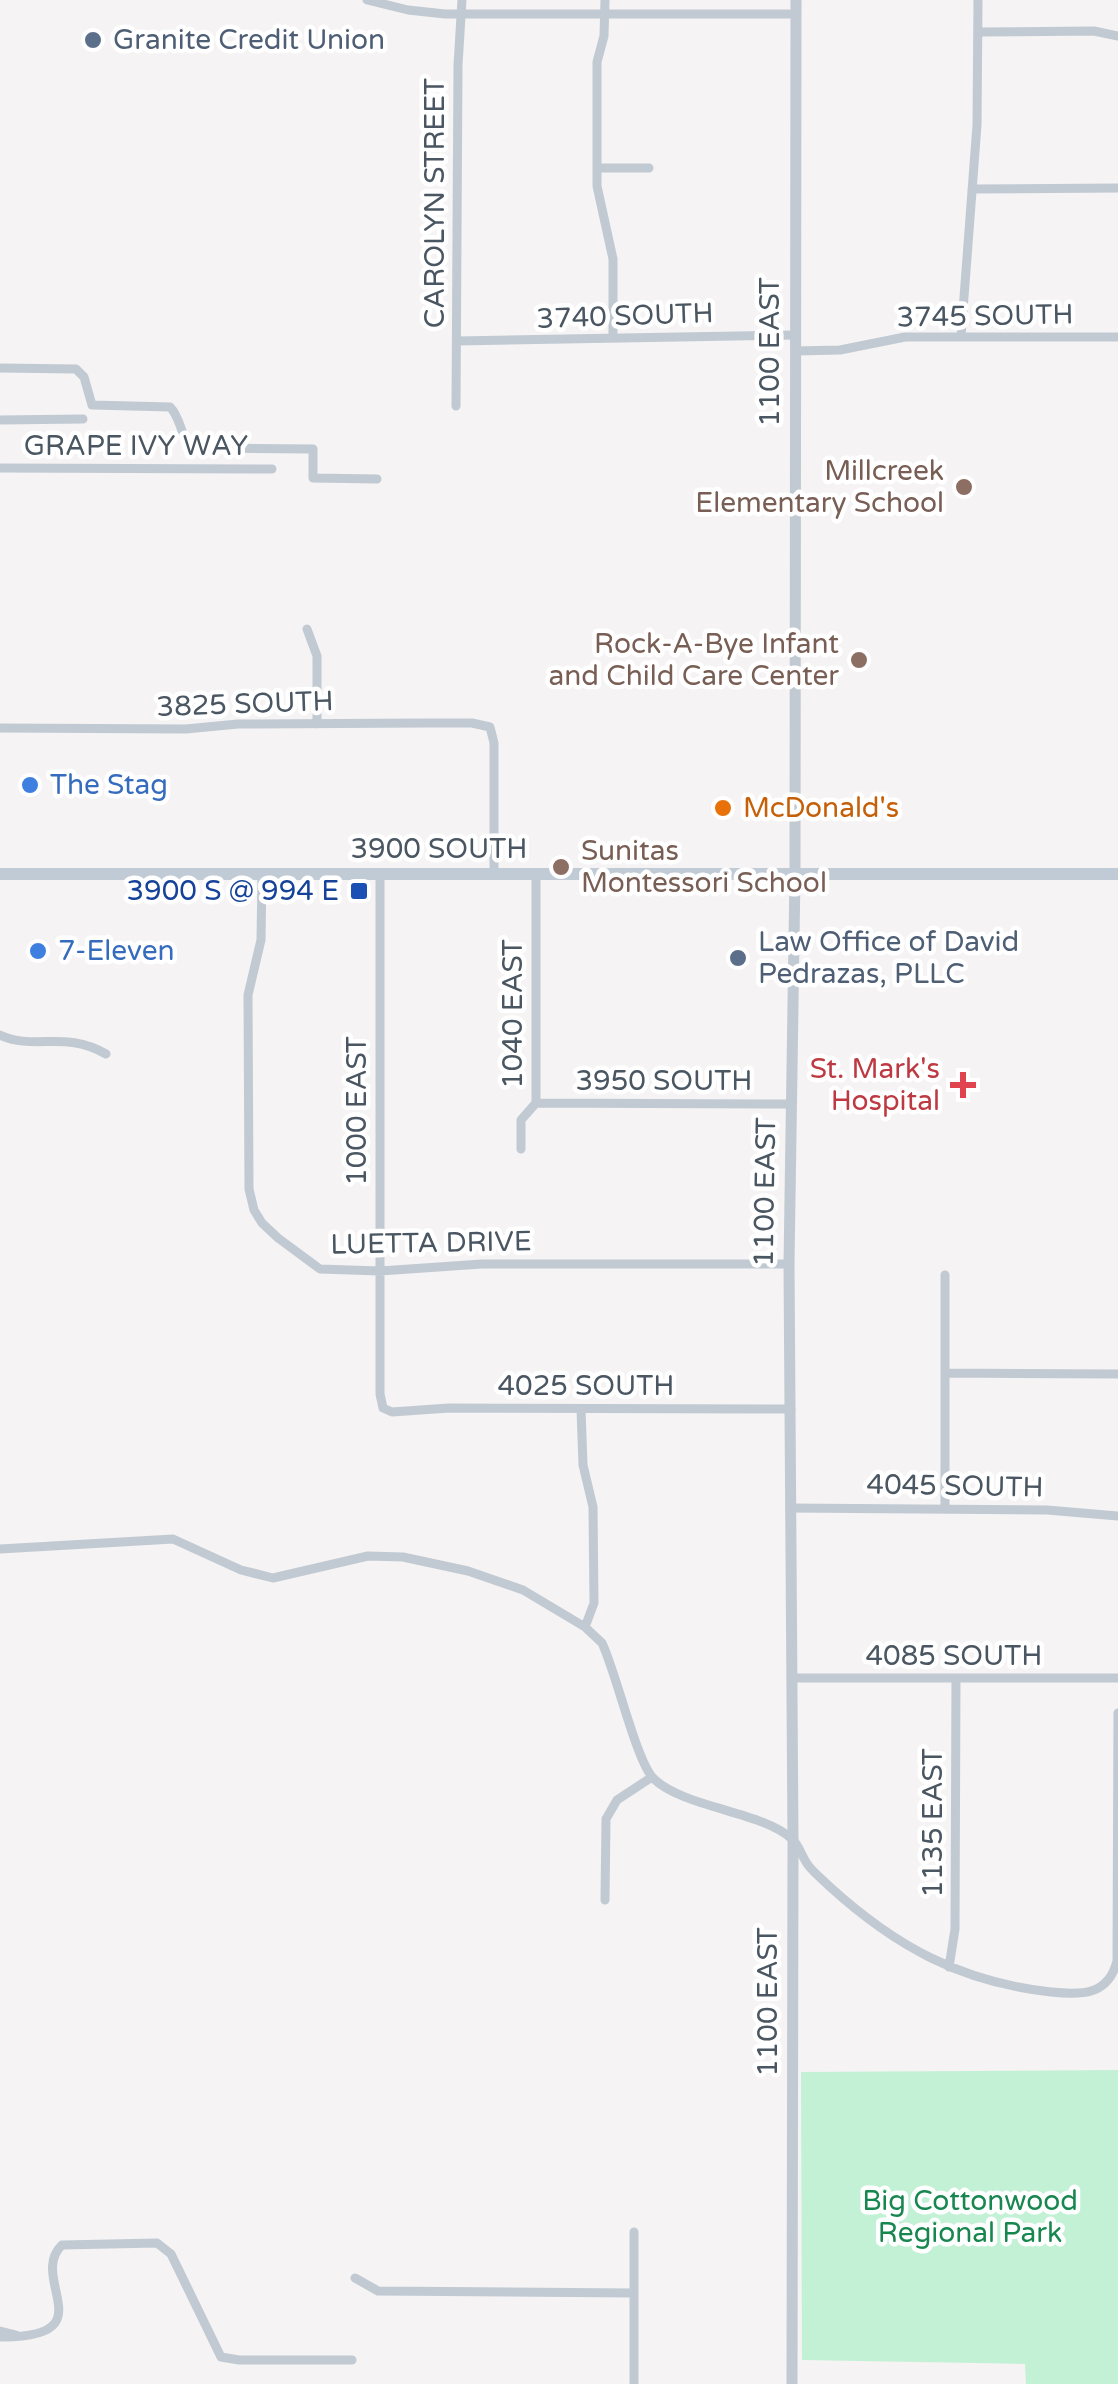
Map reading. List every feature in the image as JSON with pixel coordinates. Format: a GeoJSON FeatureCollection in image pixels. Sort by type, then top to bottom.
{"type":"FeatureCollection","features":[{"type":"Feature","properties":{"kind":"main road","name":"3900 SOUTH"},"geometry":{"type":"LineString","coordinates":[[0,874],[1118,874]]}},
{"type":"Feature","properties":{"kind":"street"},"geometry":{"type":"LineString","coordinates":[[366,0],[423,12],[463,13],[796,7]]}},
{"type":"Feature","properties":{"kind":"street","name":"CAROLYN STREET"},"geometry":{"type":"LineString","coordinates":[[456,406],[458,66],[462,0]]}},
{"type":"Feature","properties":{"kind":"street"},"geometry":{"type":"LineString","coordinates":[[606,0],[597,62],[597,168],[599,200],[614,259],[613,336]]}},
{"type":"Feature","properties":{"kind":"street"},"geometry":{"type":"LineString","coordinates":[[961,337],[977,125],[978,0]]}},
{"type":"Feature","properties":{"kind":"street","name":"1100 EAST"},"geometry":{"type":"LineString","coordinates":[[792,2384],[789,1264],[795,874],[796,7]]}},
{"type":"Feature","properties":{"kind":"street"},"geometry":{"type":"LineString","coordinates":[[978,32],[1094,31],[1118,36]]}},
{"type":"Feature","properties":{"kind":"street"},"geometry":{"type":"LineString","coordinates":[[597,168],[649,168]]}},
{"type":"Feature","properties":{"kind":"street"},"geometry":{"type":"LineString","coordinates":[[972,189],[1118,188]]}},
{"type":"Feature","properties":{"kind":"street","name":"3740 SOUTH"},"geometry":{"type":"LineString","coordinates":[[457,341],[795,335]]}},
{"type":"Feature","properties":{"kind":"street","name":"3745 SOUTH"},"geometry":{"type":"LineString","coordinates":[[795,351],[840,350],[905,337],[1118,337]]}},
{"type":"Feature","properties":{"kind":"street"},"geometry":{"type":"LineString","coordinates":[[0,368],[76,369],[84,377],[92,405],[170,407],[186,442],[193,448],[313,449],[313,478],[377,479]]}},
{"type":"Feature","properties":{"kind":"street"},"geometry":{"type":"LineString","coordinates":[[0,420],[83,419]]}},
{"type":"Feature","properties":{"kind":"street","name":"GRAPE IVY WAY"},"geometry":{"type":"LineString","coordinates":[[0,468],[272,469]]}},
{"type":"Feature","properties":{"kind":"street"},"geometry":{"type":"LineString","coordinates":[[306,629],[317,656],[317,724]]}},
{"type":"Feature","properties":{"kind":"street","name":"3825 SOUTH"},"geometry":{"type":"LineString","coordinates":[[0,728],[472,723],[490,727],[494,743],[494,874]]}},
{"type":"Feature","properties":{"kind":"street","name":"LUETTA DRIVE"},"geometry":{"type":"LineString","coordinates":[[262,874],[261,940],[247,1008],[248,1173],[254,1210],[278,1238],[320,1269],[482,1264],[789,1264]]}},
{"type":"Feature","properties":{"kind":"street","name":"1000 EAST"},"geometry":{"type":"LineString","coordinates":[[380,874],[382,1408]]}},
{"type":"Feature","properties":{"kind":"street","name":"1040 EAST"},"geometry":{"type":"LineString","coordinates":[[521,1148],[521,1120],[536,1103],[536,874]]}},
{"type":"Feature","properties":{"kind":"street"},"geometry":{"type":"LineString","coordinates":[[0,1035],[16,1040],[74,1040],[106,1054]]}},
{"type":"Feature","properties":{"kind":"street","name":"3950 SOUTH"},"geometry":{"type":"LineString","coordinates":[[536,1103],[792,1104]]}},
{"type":"Feature","properties":{"kind":"street"},"geometry":{"type":"LineString","coordinates":[[945,1275],[945,1509]]}},
{"type":"Feature","properties":{"kind":"street"},"geometry":{"type":"LineString","coordinates":[[945,1373],[1118,1374]]}},
{"type":"Feature","properties":{"kind":"street","name":"4025 SOUTH"},"geometry":{"type":"LineString","coordinates":[[382,1408],[392,1412],[791,1409]]}},
{"type":"Feature","properties":{"kind":"street"},"geometry":{"type":"LineString","coordinates":[[581,1409],[583,1465],[593,1507],[594,1604],[585,1627]]}},
{"type":"Feature","properties":{"kind":"street","name":"4045 SOUTH"},"geometry":{"type":"LineString","coordinates":[[790,1508],[1074,1510],[1118,1516]]}},
{"type":"Feature","properties":{"kind":"street"},"geometry":{"type":"LineString","coordinates":[[0,1549],[174,1539],[241,1570],[273,1578],[368,1556],[403,1558],[507,1583],[585,1627],[602,1643],[652,1777],[672,1790],[772,1826],[793,1840],[808,1865],[874,1924],[918,1953],[1008,1987],[1092,1992],[1106,1984],[1117,1961],[1118,1713]]}},
{"type":"Feature","properties":{"kind":"street","name":"4085 SOUTH"},"geometry":{"type":"LineString","coordinates":[[791,1678],[1118,1678]]}},
{"type":"Feature","properties":{"kind":"street","name":"1135 EAST"},"geometry":{"type":"LineString","coordinates":[[950,1967],[956,1929],[956,1678]]}},
{"type":"Feature","properties":{"kind":"street"},"geometry":{"type":"LineString","coordinates":[[605,1900],[606,1819],[617,1800],[652,1777]]}},
{"type":"Feature","properties":{"kind":"street"},"geometry":{"type":"LineString","coordinates":[[634,2232],[634,2384]]}},
{"type":"Feature","properties":{"kind":"street"},"geometry":{"type":"LineString","coordinates":[[0,2334],[43,2334],[56,2322],[58,2296],[53,2263],[56,2250],[62,2245],[158,2243],[170,2254],[221,2357],[352,2360]]}},
{"type":"Feature","properties":{"kind":"street"},"geometry":{"type":"LineString","coordinates":[[355,2278],[378,2291],[634,2292]]}},
{"type":"Feature","properties":{"kind":"green space","name":"Big Cottonwood Regional Park"},"geometry":{"type":"Polygon","coordinates":[[[1118,2070],[1118,2384],[1026,2384],[1025,2364],[802,2360],[801,2072],[1118,2070]]]}},
{"type":"Feature","properties":{"kind":"place","name":"Granite Credit Union"},"geometry":{"type":"Point","coordinates":[93,40]}},
{"type":"Feature","properties":{"kind":"place","name":"Millcreek Elementary School"},"geometry":{"type":"Point","coordinates":[964,487]}},
{"type":"Feature","properties":{"kind":"place","name":"Rock-A-Bye Infant and Child Care Center"},"geometry":{"type":"Point","coordinates":[859,660]}},
{"type":"Feature","properties":{"kind":"place","name":"The Stag"},"geometry":{"type":"Point","coordinates":[30,785]}},
{"type":"Feature","properties":{"kind":"place","name":"McDonald's"},"geometry":{"type":"Point","coordinates":[723,808]}},
{"type":"Feature","properties":{"kind":"place","name":"Sunitas Montessori School"},"geometry":{"type":"Point","coordinates":[561,867]}},
{"type":"Feature","properties":{"kind":"place","name":"3900 S @ 994 E"},"geometry":{"type":"Point","coordinates":[359,891]}},
{"type":"Feature","properties":{"kind":"place","name":"7-Eleven"},"geometry":{"type":"Point","coordinates":[38,951]}},
{"type":"Feature","properties":{"kind":"place","name":"Law Office of David Pedrazas, PLLC"},"geometry":{"type":"Point","coordinates":[738,958]}},
{"type":"Feature","properties":{"kind":"place","name":"St. Mark's Hospital"},"geometry":{"type":"Point","coordinates":[963,1085]}}]}
